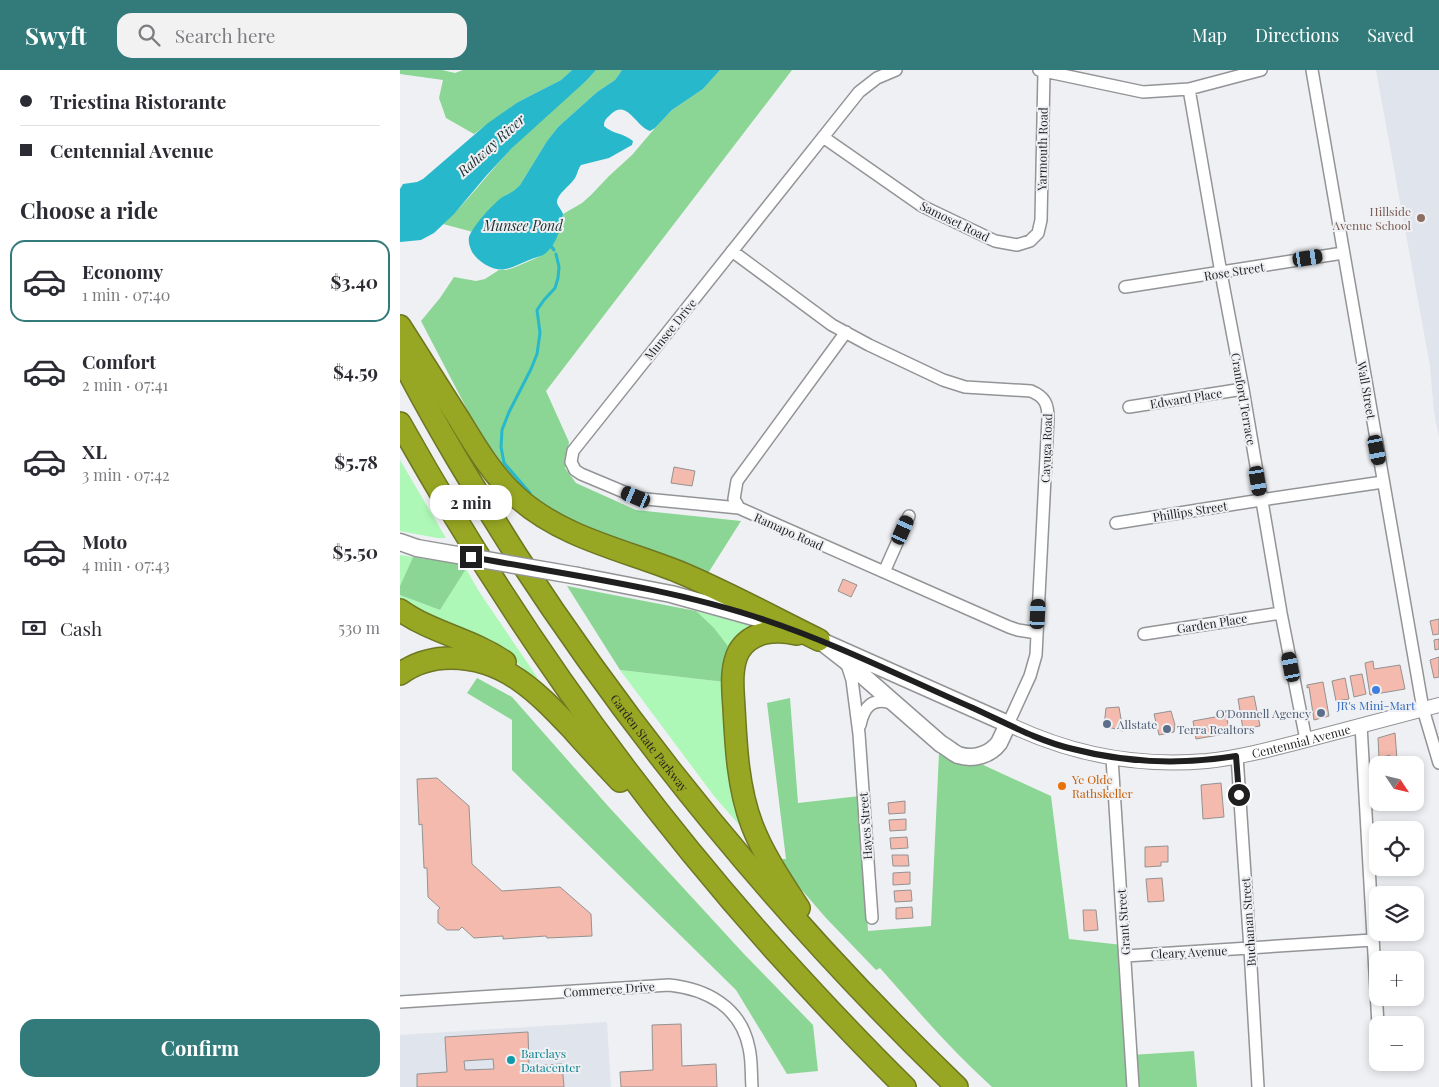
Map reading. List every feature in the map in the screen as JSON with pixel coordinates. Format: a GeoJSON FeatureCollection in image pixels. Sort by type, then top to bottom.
{"type":"FeatureCollection","features":[{"type":"Feature","properties":{"kind":"highway"},"geometry":{"type":"LineString","coordinates":[[400,326],[487,463],[503,483],[527,506],[547,520],[567,530],[701,582],[819,640]]}},
{"type":"Feature","properties":{"kind":"highway","name":"Garden State Parkway"},"geometry":{"type":"LineString","coordinates":[[400,356],[439,428],[499,527],[551,607],[606,686],[653,748],[730,843],[825,953],[957,1087]]}},
{"type":"Feature","properties":{"kind":"highway"},"geometry":{"type":"LineString","coordinates":[[400,423],[447,505],[562,682],[652,803],[751,923]]}},
{"type":"Feature","properties":{"kind":"highway"},"geometry":{"type":"LineString","coordinates":[[400,610],[421,623],[474,644],[500,658],[522,676],[830,1010],[905,1087]]}},
{"type":"Feature","properties":{"kind":"highway"},"geometry":{"type":"LineString","coordinates":[[819,640],[792,633],[772,631],[759,634],[739,651],[734,666],[733,683],[740,774],[747,810],[756,836],[766,855],[812,926],[879,1009]]}},
{"type":"Feature","properties":{"kind":"highway"},"geometry":{"type":"LineString","coordinates":[[400,674],[412,666],[435,659],[454,658],[472,660],[492,666],[511,675],[529,687],[550,706]]}},
{"type":"Feature","properties":{"kind":"main road","name":"Centennial Avenue"},"geometry":{"type":"LineString","coordinates":[[400,542],[417,548]]}},
{"type":"Feature","properties":{"kind":"main road","name":"Centennial Avenue"},"geometry":{"type":"LineString","coordinates":[[400,546],[653,590],[764,620],[819,640],[1008,724]]}},
{"type":"Feature","properties":{"kind":"main road"},"geometry":{"type":"LineString","coordinates":[[819,640],[941,744],[953,752],[965,756],[979,756],[989,751],[998,743],[1008,724]]}},
{"type":"Feature","properties":{"kind":"street","name":"Munsee Drive"},"geometry":{"type":"LineString","coordinates":[[738,508],[636,497],[580,474],[570,462],[573,452],[859,92],[877,78],[896,70]]}},
{"type":"Feature","properties":{"kind":"street"},"geometry":{"type":"LineString","coordinates":[[1042,70],[1143,92],[1189,89],[1261,70]]}},
{"type":"Feature","properties":{"kind":"street","name":"Yarmouth Road"},"geometry":{"type":"LineString","coordinates":[[1039,228],[1041,220],[1042,70]]}},
{"type":"Feature","properties":{"kind":"street","name":"Wall Street"},"geometry":{"type":"LineString","coordinates":[[1312,70],[1423,709],[1439,764]]}},
{"type":"Feature","properties":{"kind":"street","name":"Cranford Terrace"},"geometry":{"type":"LineString","coordinates":[[1189,89],[1281,613],[1306,740]]}},
{"type":"Feature","properties":{"kind":"street","name":"Samoset Road"},"geometry":{"type":"LineString","coordinates":[[823,137],[922,206],[995,241],[1017,245],[1030,241],[1038,233],[1039,228]]}},
{"type":"Feature","properties":{"kind":"street","name":"Cayuga Road"},"geometry":{"type":"LineString","coordinates":[[732,251],[832,325],[869,345],[943,380],[965,387],[1031,391],[1038,394],[1044,400],[1048,409],[1048,418],[1036,655],[1033,668],[1008,724]]}},
{"type":"Feature","properties":{"kind":"street","name":"Rose Street"},"geometry":{"type":"LineString","coordinates":[[1125,287],[1343,253]]}},
{"type":"Feature","properties":{"kind":"street","name":"Ramapo Road"},"geometry":{"type":"LineString","coordinates":[[846,332],[737,481],[734,499],[738,508],[1009,628],[1037,633]]}},
{"type":"Feature","properties":{"kind":"street","name":"Edward Place"},"geometry":{"type":"LineString","coordinates":[[1129,407],[1243,389]]}},
{"type":"Feature","properties":{"kind":"street","name":"Phillips Street"},"geometry":{"type":"LineString","coordinates":[[1116,523],[1383,482]]}},
{"type":"Feature","properties":{"kind":"street"},"geometry":{"type":"LineString","coordinates":[[884,572],[909,516]]}},
{"type":"Feature","properties":{"kind":"street","name":"Garden Place"},"geometry":{"type":"LineString","coordinates":[[1144,634],[1281,613]]}},
{"type":"Feature","properties":{"kind":"street","name":"Hayes Street"},"geometry":{"type":"LineString","coordinates":[[846,662],[852,680],[859,734],[872,918]]}},
{"type":"Feature","properties":{"kind":"street","name":"Hayes Street"},"geometry":{"type":"LineString","coordinates":[[859,734],[863,714],[870,704],[879,701],[896,704]]}},
{"type":"Feature","properties":{"kind":"street","name":"Centennial Avenue"},"geometry":{"type":"LineString","coordinates":[[1008,724],[1051,743],[1112,758],[1139,761],[1207,761],[1306,740],[1439,705]]}},
{"type":"Feature","properties":{"kind":"street"},"geometry":{"type":"LineString","coordinates":[[1360,725],[1369,886]]}},
{"type":"Feature","properties":{"kind":"street","name":"Buchanan Street"},"geometry":{"type":"LineString","coordinates":[[1236,756],[1258,1087]]}},
{"type":"Feature","properties":{"kind":"street","name":"Grant Street"},"geometry":{"type":"LineString","coordinates":[[1112,758],[1133,1087]]}},
{"type":"Feature","properties":{"kind":"street","name":"Cleary Avenue"},"geometry":{"type":"LineString","coordinates":[[1125,956],[1369,940]]}},
{"type":"Feature","properties":{"kind":"street"},"geometry":{"type":"LineString","coordinates":[[1372,941],[1377,1016]]}},
{"type":"Feature","properties":{"kind":"street","name":"Commerce Drive"},"geometry":{"type":"LineString","coordinates":[[400,1002],[669,985],[686,987],[702,992],[717,1000],[730,1011],[740,1025],[749,1048],[752,1087]]}},
{"type":"Feature","properties":{"kind":"shaded area","name":"Hillside Avenue School"},"geometry":{"type":"Polygon","coordinates":[[[1376,70],[1439,70],[1439,438],[1434,412],[1430,366],[1376,70]]]}},
{"type":"Feature","properties":{"kind":"shaded area"},"geometry":{"type":"Polygon","coordinates":[[[607,1022],[611,1087],[400,1087],[400,1035],[607,1022]]]}},
{"type":"Feature","properties":{"kind":"green space"},"geometry":{"type":"Polygon","coordinates":[[[400,70],[442,70],[455,73],[463,70],[572,70],[561,80],[518,102],[474,134],[446,118],[439,98],[443,80],[400,74],[400,70]]]}},
{"type":"Feature","properties":{"kind":"green space"},"geometry":{"type":"Polygon","coordinates":[[[596,70],[622,70],[615,80],[597,92],[558,127],[516,190],[504,196],[494,205],[473,232],[443,224],[519,141],[596,70]]]}},
{"type":"Feature","properties":{"kind":"green space"},"geometry":{"type":"Polygon","coordinates":[[[720,70],[792,70],[546,391],[569,442],[565,468],[576,483],[636,510],[741,521],[705,578],[564,519],[524,492],[494,461],[421,321],[454,277],[476,281],[485,279],[499,270],[513,268],[541,256],[562,221],[563,214],[582,203],[591,195],[632,155],[672,110],[703,89],[720,70]]]}},
{"type":"Feature","properties":{"kind":"green space"},"geometry":{"type":"Polygon","coordinates":[[[400,460],[446,538],[400,531],[400,460]]]}},
{"type":"Feature","properties":{"kind":"green space"},"geometry":{"type":"Polygon","coordinates":[[[400,555],[413,557],[400,586],[400,555]]]}},
{"type":"Feature","properties":{"kind":"green space"},"geometry":{"type":"Polygon","coordinates":[[[413,557],[456,563],[466,569],[440,610],[400,595],[400,586],[413,557]]]}},
{"type":"Feature","properties":{"kind":"green space"},"geometry":{"type":"Polygon","coordinates":[[[466,569],[537,677],[536,679],[499,648],[408,605],[400,599],[400,595],[440,610],[466,569]]]}},
{"type":"Feature","properties":{"kind":"green space"},"geometry":{"type":"Polygon","coordinates":[[[567,586],[696,611],[714,628],[730,649],[725,682],[620,670],[567,586]]]}},
{"type":"Feature","properties":{"kind":"green space"},"geometry":{"type":"Polygon","coordinates":[[[696,611],[757,627],[731,657],[696,611]]]}},
{"type":"Feature","properties":{"kind":"green space"},"geometry":{"type":"Polygon","coordinates":[[[620,670],[725,682],[741,827],[714,796],[620,670]]]}},
{"type":"Feature","properties":{"kind":"green space"},"geometry":{"type":"Polygon","coordinates":[[[477,678],[512,697],[608,806],[744,954],[813,1025],[818,1071],[787,1074],[736,990],[512,770],[512,720],[467,693],[477,678]]]}},
{"type":"Feature","properties":{"kind":"green space"},"geometry":{"type":"Polygon","coordinates":[[[790,698],[798,803],[860,796],[868,931],[931,926],[939,753],[979,763],[1051,796],[1069,939],[1122,945],[1131,1055],[1194,1051],[1197,1087],[992,1087],[962,1059],[880,968],[876,970],[826,918],[775,859],[786,859],[767,703],[790,698]]]}},
{"type":"Feature","properties":{"kind":"water","name":"Rahway River"},"geometry":{"type":"Polygon","coordinates":[[[572,70],[596,70],[512,148],[454,214],[434,233],[421,240],[400,242],[400,189],[403,184],[423,179],[488,123],[518,102],[561,80],[572,70]]]}},
{"type":"Feature","properties":{"kind":"water","name":"Munsee Pond"},"geometry":{"type":"Polygon","coordinates":[[[622,70],[720,70],[703,89],[672,110],[650,131],[626,111],[616,111],[610,115],[605,121],[604,126],[629,138],[633,141],[632,145],[609,158],[581,165],[574,179],[557,200],[563,214],[558,234],[547,252],[508,268],[498,269],[486,265],[472,252],[469,243],[469,237],[475,227],[495,203],[520,185],[547,141],[558,127],[597,92],[615,80],[622,70]]]}},
{"type":"Feature","properties":{"kind":"building"},"geometry":{"type":"Polygon","coordinates":[[[674,467],[695,471],[692,486],[671,483],[674,467]]]}},
{"type":"Feature","properties":{"kind":"building"},"geometry":{"type":"Polygon","coordinates":[[[843,579],[857,585],[851,597],[838,591],[843,579]]]}},
{"type":"Feature","properties":{"kind":"building"},"geometry":{"type":"Polygon","coordinates":[[[1439,619],[1439,634],[1433,635],[1430,621],[1439,619]]]}},
{"type":"Feature","properties":{"kind":"building"},"geometry":{"type":"Polygon","coordinates":[[[1439,639],[1439,649],[1435,650],[1434,640],[1439,639]]]}},
{"type":"Feature","properties":{"kind":"building"},"geometry":{"type":"Polygon","coordinates":[[[1439,657],[1439,677],[1434,678],[1430,660],[1439,657]]]}},
{"type":"Feature","properties":{"kind":"building"},"geometry":{"type":"Polygon","coordinates":[[[1373,661],[1374,669],[1400,665],[1405,689],[1370,695],[1365,663],[1373,661]]]}},
{"type":"Feature","properties":{"kind":"building"},"geometry":{"type":"Polygon","coordinates":[[[1362,674],[1366,694],[1354,697],[1350,676],[1362,674]]]}},
{"type":"Feature","properties":{"kind":"building"},"geometry":{"type":"Polygon","coordinates":[[[1345,678],[1349,699],[1336,701],[1332,681],[1345,678]]]}},
{"type":"Feature","properties":{"kind":"building"},"geometry":{"type":"Polygon","coordinates":[[[1323,682],[1329,716],[1314,720],[1309,687],[1307,688],[1307,685],[1323,682]]]}},
{"type":"Feature","properties":{"kind":"building"},"geometry":{"type":"Polygon","coordinates":[[[1254,696],[1260,726],[1243,729],[1238,699],[1254,696]]]}},
{"type":"Feature","properties":{"kind":"building"},"geometry":{"type":"Polygon","coordinates":[[[1119,707],[1123,731],[1104,726],[1106,708],[1119,707]]]}},
{"type":"Feature","properties":{"kind":"building"},"geometry":{"type":"Polygon","coordinates":[[[1171,711],[1175,725],[1174,732],[1159,735],[1154,714],[1171,711]]]}},
{"type":"Feature","properties":{"kind":"building"},"geometry":{"type":"Polygon","coordinates":[[[1226,715],[1230,733],[1196,739],[1193,721],[1226,715]]]}},
{"type":"Feature","properties":{"kind":"building"},"geometry":{"type":"Polygon","coordinates":[[[1395,733],[1397,756],[1379,756],[1378,738],[1395,733]]]}},
{"type":"Feature","properties":{"kind":"building"},"geometry":{"type":"Polygon","coordinates":[[[437,778],[469,806],[472,864],[502,891],[560,887],[591,914],[592,936],[547,938],[546,936],[503,939],[503,936],[474,938],[462,927],[459,930],[447,930],[438,923],[438,910],[440,908],[428,897],[427,868],[424,868],[422,824],[419,825],[417,779],[437,778]]]}},
{"type":"Feature","properties":{"kind":"building"},"geometry":{"type":"Polygon","coordinates":[[[1221,783],[1224,817],[1203,819],[1201,785],[1221,783]]]}},
{"type":"Feature","properties":{"kind":"building"},"geometry":{"type":"Polygon","coordinates":[[[905,801],[905,813],[889,814],[888,803],[905,801]]]}},
{"type":"Feature","properties":{"kind":"building"},"geometry":{"type":"Polygon","coordinates":[[[906,819],[906,830],[890,831],[889,820],[906,819]]]}},
{"type":"Feature","properties":{"kind":"building"},"geometry":{"type":"Polygon","coordinates":[[[907,837],[908,848],[891,849],[890,838],[907,837]]]}},
{"type":"Feature","properties":{"kind":"building"},"geometry":{"type":"Polygon","coordinates":[[[1168,846],[1168,862],[1161,862],[1161,866],[1145,867],[1145,847],[1168,846]]]}},
{"type":"Feature","properties":{"kind":"building"},"geometry":{"type":"Polygon","coordinates":[[[892,855],[908,855],[909,866],[893,866],[892,855]]]}},
{"type":"Feature","properties":{"kind":"building"},"geometry":{"type":"Polygon","coordinates":[[[910,872],[910,884],[893,885],[893,873],[910,872]]]}},
{"type":"Feature","properties":{"kind":"building"},"geometry":{"type":"Polygon","coordinates":[[[1162,878],[1164,901],[1148,902],[1146,879],[1162,878]]]}},
{"type":"Feature","properties":{"kind":"building"},"geometry":{"type":"Polygon","coordinates":[[[911,890],[912,901],[895,902],[894,891],[911,890]]]}},
{"type":"Feature","properties":{"kind":"building"},"geometry":{"type":"Polygon","coordinates":[[[912,907],[913,918],[896,919],[896,908],[912,907]]]}},
{"type":"Feature","properties":{"kind":"building"},"geometry":{"type":"Polygon","coordinates":[[[1083,910],[1096,910],[1098,930],[1084,931],[1083,910]]]}},
{"type":"Feature","properties":{"kind":"building"},"geometry":{"type":"Polygon","coordinates":[[[681,1024],[682,1066],[716,1064],[717,1087],[621,1087],[620,1072],[653,1070],[652,1025],[681,1024]]]}},
{"type":"Feature","properties":{"kind":"building","name":"Barclays Datacenter"},"geometry":{"type":"Polygon","coordinates":[[[528,1032],[529,1066],[562,1064],[564,1087],[417,1087],[417,1074],[447,1072],[445,1037],[528,1032]],[[493,1059],[464,1061],[465,1070],[494,1069],[493,1059]]]}},
{"type":"Feature","properties":{"kind":"waterway"},"geometry":{"type":"LineString","coordinates":[[551,246],[554,250]]}},
{"type":"Feature","properties":{"kind":"waterway"},"geometry":{"type":"LineString","coordinates":[[530,493],[504,463],[501,447],[502,430],[537,354],[540,333],[537,310],[555,288],[559,267],[556,254]]}},
{"type":"Feature","properties":{"kind":"place","name":"Hillside Avenue School"},"geometry":{"type":"Point","coordinates":[1421,218]}},
{"type":"Feature","properties":{"kind":"place","name":"JR's Mini-Mart"},"geometry":{"type":"Point","coordinates":[1376,690]}},
{"type":"Feature","properties":{"kind":"place","name":"O'Donnell Agency"},"geometry":{"type":"Point","coordinates":[1321,713]}},
{"type":"Feature","properties":{"kind":"place","name":"Allstate"},"geometry":{"type":"Point","coordinates":[1107,724]}},
{"type":"Feature","properties":{"kind":"place","name":"Terra Realtors"},"geometry":{"type":"Point","coordinates":[1167,729]}},
{"type":"Feature","properties":{"kind":"place","name":"Ye Olde Rathskeller"},"geometry":{"type":"Point","coordinates":[1062,786]}},
{"type":"Feature","properties":{"kind":"place","name":"Barclays Datacenter"},"geometry":{"type":"Point","coordinates":[511,1060]}},
{"type":"Feature","properties":{"kind":"route"},"geometry":{"type":"LineString","coordinates":[[471,557],[614,582],[727,608],[819,640],[1029,734],[1073,749],[1126,760],[1152,762],[1207,761],[1236,756],[1239,795]]}}]}
